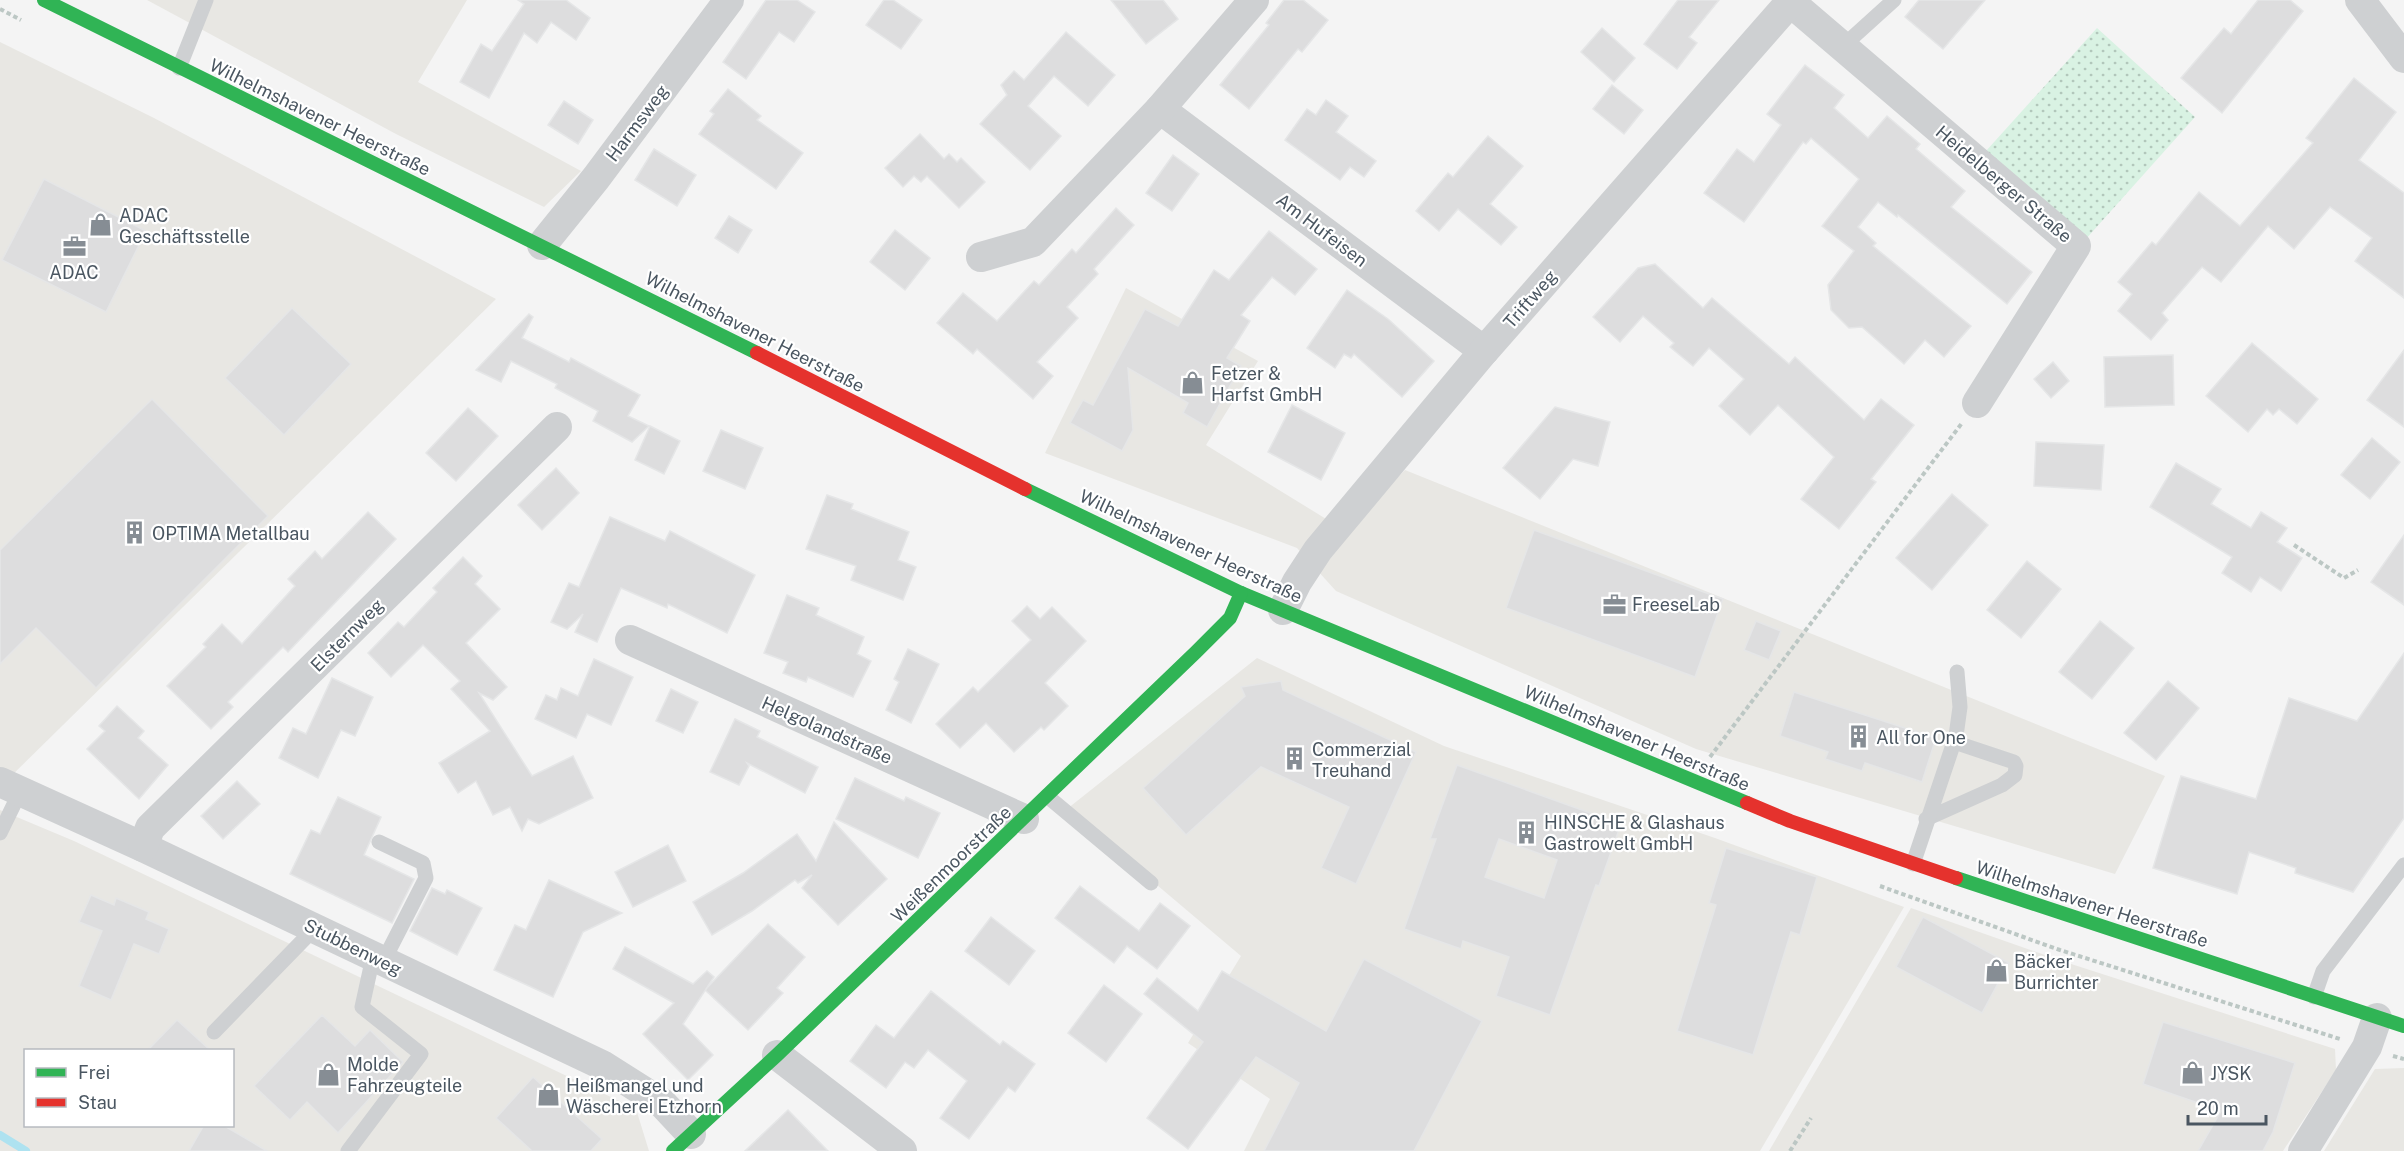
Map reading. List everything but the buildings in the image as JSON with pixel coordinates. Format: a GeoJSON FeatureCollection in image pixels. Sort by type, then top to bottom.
{"type":"FeatureCollection","features":[{"type":"Feature","properties":{"kind":"street","name":"Wilhelmshavener Heerstraße"},"geometry":{"type":"LineString","coordinates":[[44,0],[542,245],[1024,488],[1241,593],[1790,821],[2391,1022]]}},
{"type":"Feature","properties":{"kind":"street","name":"Harmsweg"},"geometry":{"type":"LineString","coordinates":[[542,245],[596,178],[729,0]]}},
{"type":"Feature","properties":{"kind":"street"},"geometry":{"type":"LineString","coordinates":[[981,257],[1033,242],[1160,109],[1254,0]]}},
{"type":"Feature","properties":{"kind":"street"},"geometry":{"type":"LineString","coordinates":[[2360,0],[2404,58]]}},
{"type":"Feature","properties":{"kind":"street","name":"Heidelberger Straße"},"geometry":{"type":"LineString","coordinates":[[1790,1],[2076,246],[1977,404]]}},
{"type":"Feature","properties":{"kind":"street","name":"Triftweg"},"geometry":{"type":"LineString","coordinates":[[1283,610],[1297,582],[1318,550],[1484,351],[1790,1]]}},
{"type":"Feature","properties":{"kind":"street","name":"Am Hufeisen"},"geometry":{"type":"LineString","coordinates":[[1160,109],[1484,351]]}},
{"type":"Feature","properties":{"kind":"street","name":"Elsternweg"},"geometry":{"type":"LineString","coordinates":[[143,847],[150,828],[557,427]]}},
{"type":"Feature","properties":{"kind":"street","name":"Weißenmoorstraße"},"geometry":{"type":"LineString","coordinates":[[682,1143],[777,1056],[1230,618],[1241,593]]}},
{"type":"Feature","properties":{"kind":"street","name":"Helgolandstraße"},"geometry":{"type":"LineString","coordinates":[[630,640],[1024,819]]}},
{"type":"Feature","properties":{"kind":"street","name":"Stubbenweg"},"geometry":{"type":"LineString","coordinates":[[10,787],[143,847],[602,1065],[633,1082],[662,1103],[682,1143]]}},
{"type":"Feature","properties":{"kind":"street"},"geometry":{"type":"LineString","coordinates":[[2303,1151],[2367,1047],[2391,1022]]}},
{"type":"Feature","properties":{"kind":"street"},"geometry":{"type":"LineString","coordinates":[[777,1056],[902,1151]]}},
{"type":"Feature","properties":{"kind":"lane"},"geometry":{"type":"LineString","coordinates":[[179,68],[206,0]]}},
{"type":"Feature","properties":{"kind":"lane"},"geometry":{"type":"LineString","coordinates":[[1842,47],[1894,0]]}},
{"type":"Feature","properties":{"kind":"lane"},"geometry":{"type":"LineString","coordinates":[[1913,864],[1926,819],[1954,742],[1960,707],[1957,672]]}},
{"type":"Feature","properties":{"kind":"lane"},"geometry":{"type":"LineString","coordinates":[[1926,819],[2002,785],[2014,775],[2016,766],[2014,762],[1954,742]]}},
{"type":"Feature","properties":{"kind":"lane"},"geometry":{"type":"LineString","coordinates":[[0,833],[10,787]]}},
{"type":"Feature","properties":{"kind":"lane"},"geometry":{"type":"LineString","coordinates":[[1047,796],[1151,883]]}},
{"type":"Feature","properties":{"kind":"lane"},"geometry":{"type":"LineString","coordinates":[[348,1151],[421,1054],[363,1007],[378,960],[426,878],[423,863],[379,842]]}},
{"type":"Feature","properties":{"kind":"lane"},"geometry":{"type":"LineString","coordinates":[[2314,997],[2323,971],[2404,865]]}},
{"type":"Feature","properties":{"kind":"lane"},"geometry":{"type":"LineString","coordinates":[[214,1032],[314,929]]}},
{"type":"Feature","properties":{"kind":"path"},"geometry":{"type":"LineString","coordinates":[[1707,761],[1977,404]]}},
{"type":"Feature","properties":{"kind":"path"},"geometry":{"type":"LineString","coordinates":[[2294,545],[2344,578],[2358,570]]}},
{"type":"Feature","properties":{"kind":"path"},"geometry":{"type":"LineString","coordinates":[[1790,1151],[1811,1118]]}},
{"type":"Feature","properties":{"kind":"shaded area"},"geometry":{"type":"Polygon","coordinates":[[[147,0],[467,0],[418,82],[581,171],[544,207],[396,134],[147,0]]]}},
{"type":"Feature","properties":{"kind":"shaded area"},"geometry":{"type":"Polygon","coordinates":[[[0,42],[154,118],[496,299],[0,787],[0,42]]]}},
{"type":"Feature","properties":{"kind":"shaded area"},"geometry":{"type":"Polygon","coordinates":[[[1126,288],[1258,361],[1206,445],[1344,530],[1405,470],[2165,776],[2115,874],[1696,749],[1336,591],[1297,548],[1045,453],[1126,288]]]}},
{"type":"Feature","properties":{"kind":"shaded area"},"geometry":{"type":"Polygon","coordinates":[[[1257,658],[1444,746],[1715,838],[1904,907],[1760,1151],[1244,1151],[1270,1099],[1188,1043],[1241,956],[1067,809],[1257,658]]]}},
{"type":"Feature","properties":{"kind":"shaded area"},"geometry":{"type":"Polygon","coordinates":[[[0,810],[74,841],[636,1109],[649,1151],[0,1151],[0,810]]]}},
{"type":"Feature","properties":{"kind":"shaded area"},"geometry":{"type":"Polygon","coordinates":[[[1911,908],[2065,962],[2335,1049],[2336,1070],[2283,1151],[1769,1151],[1911,908]]]}},
{"type":"Feature","properties":{"kind":"shaded area"},"geometry":{"type":"Polygon","coordinates":[[[2404,1068],[2404,1151],[2324,1151],[2375,1069],[2404,1068]]]}},
{"type":"Feature","properties":{"kind":"green space"},"geometry":{"type":"Polygon","coordinates":[[[2097,28],[2195,117],[2085,240],[1986,151],[2097,28]]]}},
{"type":"Feature","properties":{"kind":"waterway"},"geometry":{"type":"LineString","coordinates":[[0,1135],[26,1151]]}},
{"type":"Feature","properties":{"kind":"traffic: fast"},"geometry":{"type":"LineString","coordinates":[[44,0],[757,353]]}},
{"type":"Feature","properties":{"kind":"traffic: fast"},"geometry":{"type":"LineString","coordinates":[[1025,489],[1241,593],[1747,803]]}},
{"type":"Feature","properties":{"kind":"traffic: fast"},"geometry":{"type":"LineString","coordinates":[[673,1151],[777,1055],[1196,652],[1230,618],[1241,593]]}},
{"type":"Feature","properties":{"kind":"traffic: fast"},"geometry":{"type":"LineString","coordinates":[[1956,878],[2404,1026]]}},
{"type":"Feature","properties":{"kind":"traffic: jam"},"geometry":{"type":"LineString","coordinates":[[757,353],[1025,489]]}},
{"type":"Feature","properties":{"kind":"traffic: jam"},"geometry":{"type":"LineString","coordinates":[[1747,803],[1790,821],[1956,878]]}},
{"type":"Feature","properties":{"kind":"place","name":"ADAC Geschäftsstelle"},"geometry":{"type":"Point","coordinates":[101,225]}},
{"type":"Feature","properties":{"kind":"place","name":"ADAC"},"geometry":{"type":"Point","coordinates":[74,246]}},
{"type":"Feature","properties":{"kind":"place","name":"Fetzer & Harfst GmbH"},"geometry":{"type":"Point","coordinates":[1193,383]}},
{"type":"Feature","properties":{"kind":"place","name":"OPTIMA Metallbau"},"geometry":{"type":"Point","coordinates":[134,533]}},
{"type":"Feature","properties":{"kind":"place","name":"FreeseLab"},"geometry":{"type":"Point","coordinates":[1614,604]}},
{"type":"Feature","properties":{"kind":"place","name":"All for One"},"geometry":{"type":"Point","coordinates":[1858,737]}},
{"type":"Feature","properties":{"kind":"place","name":"Commerzial Treuhand"},"geometry":{"type":"Point","coordinates":[1294,759]}},
{"type":"Feature","properties":{"kind":"place","name":"HINSCHE & Glashaus Gastrowelt GmbH"},"geometry":{"type":"Point","coordinates":[1526,832]}},
{"type":"Feature","properties":{"kind":"place","name":"Bäcker Burrichter"},"geometry":{"type":"Point","coordinates":[1996,971]}},
{"type":"Feature","properties":{"kind":"place","name":"JYSK"},"geometry":{"type":"Point","coordinates":[2192,1073]}},
{"type":"Feature","properties":{"kind":"place","name":"Molde Fahrzeugteile"},"geometry":{"type":"Point","coordinates":[329,1074]}},
{"type":"Feature","properties":{"kind":"place","name":"Heißmangel und Wäscherei Etzhorn"},"geometry":{"type":"Point","coordinates":[548,1095]}}]}
